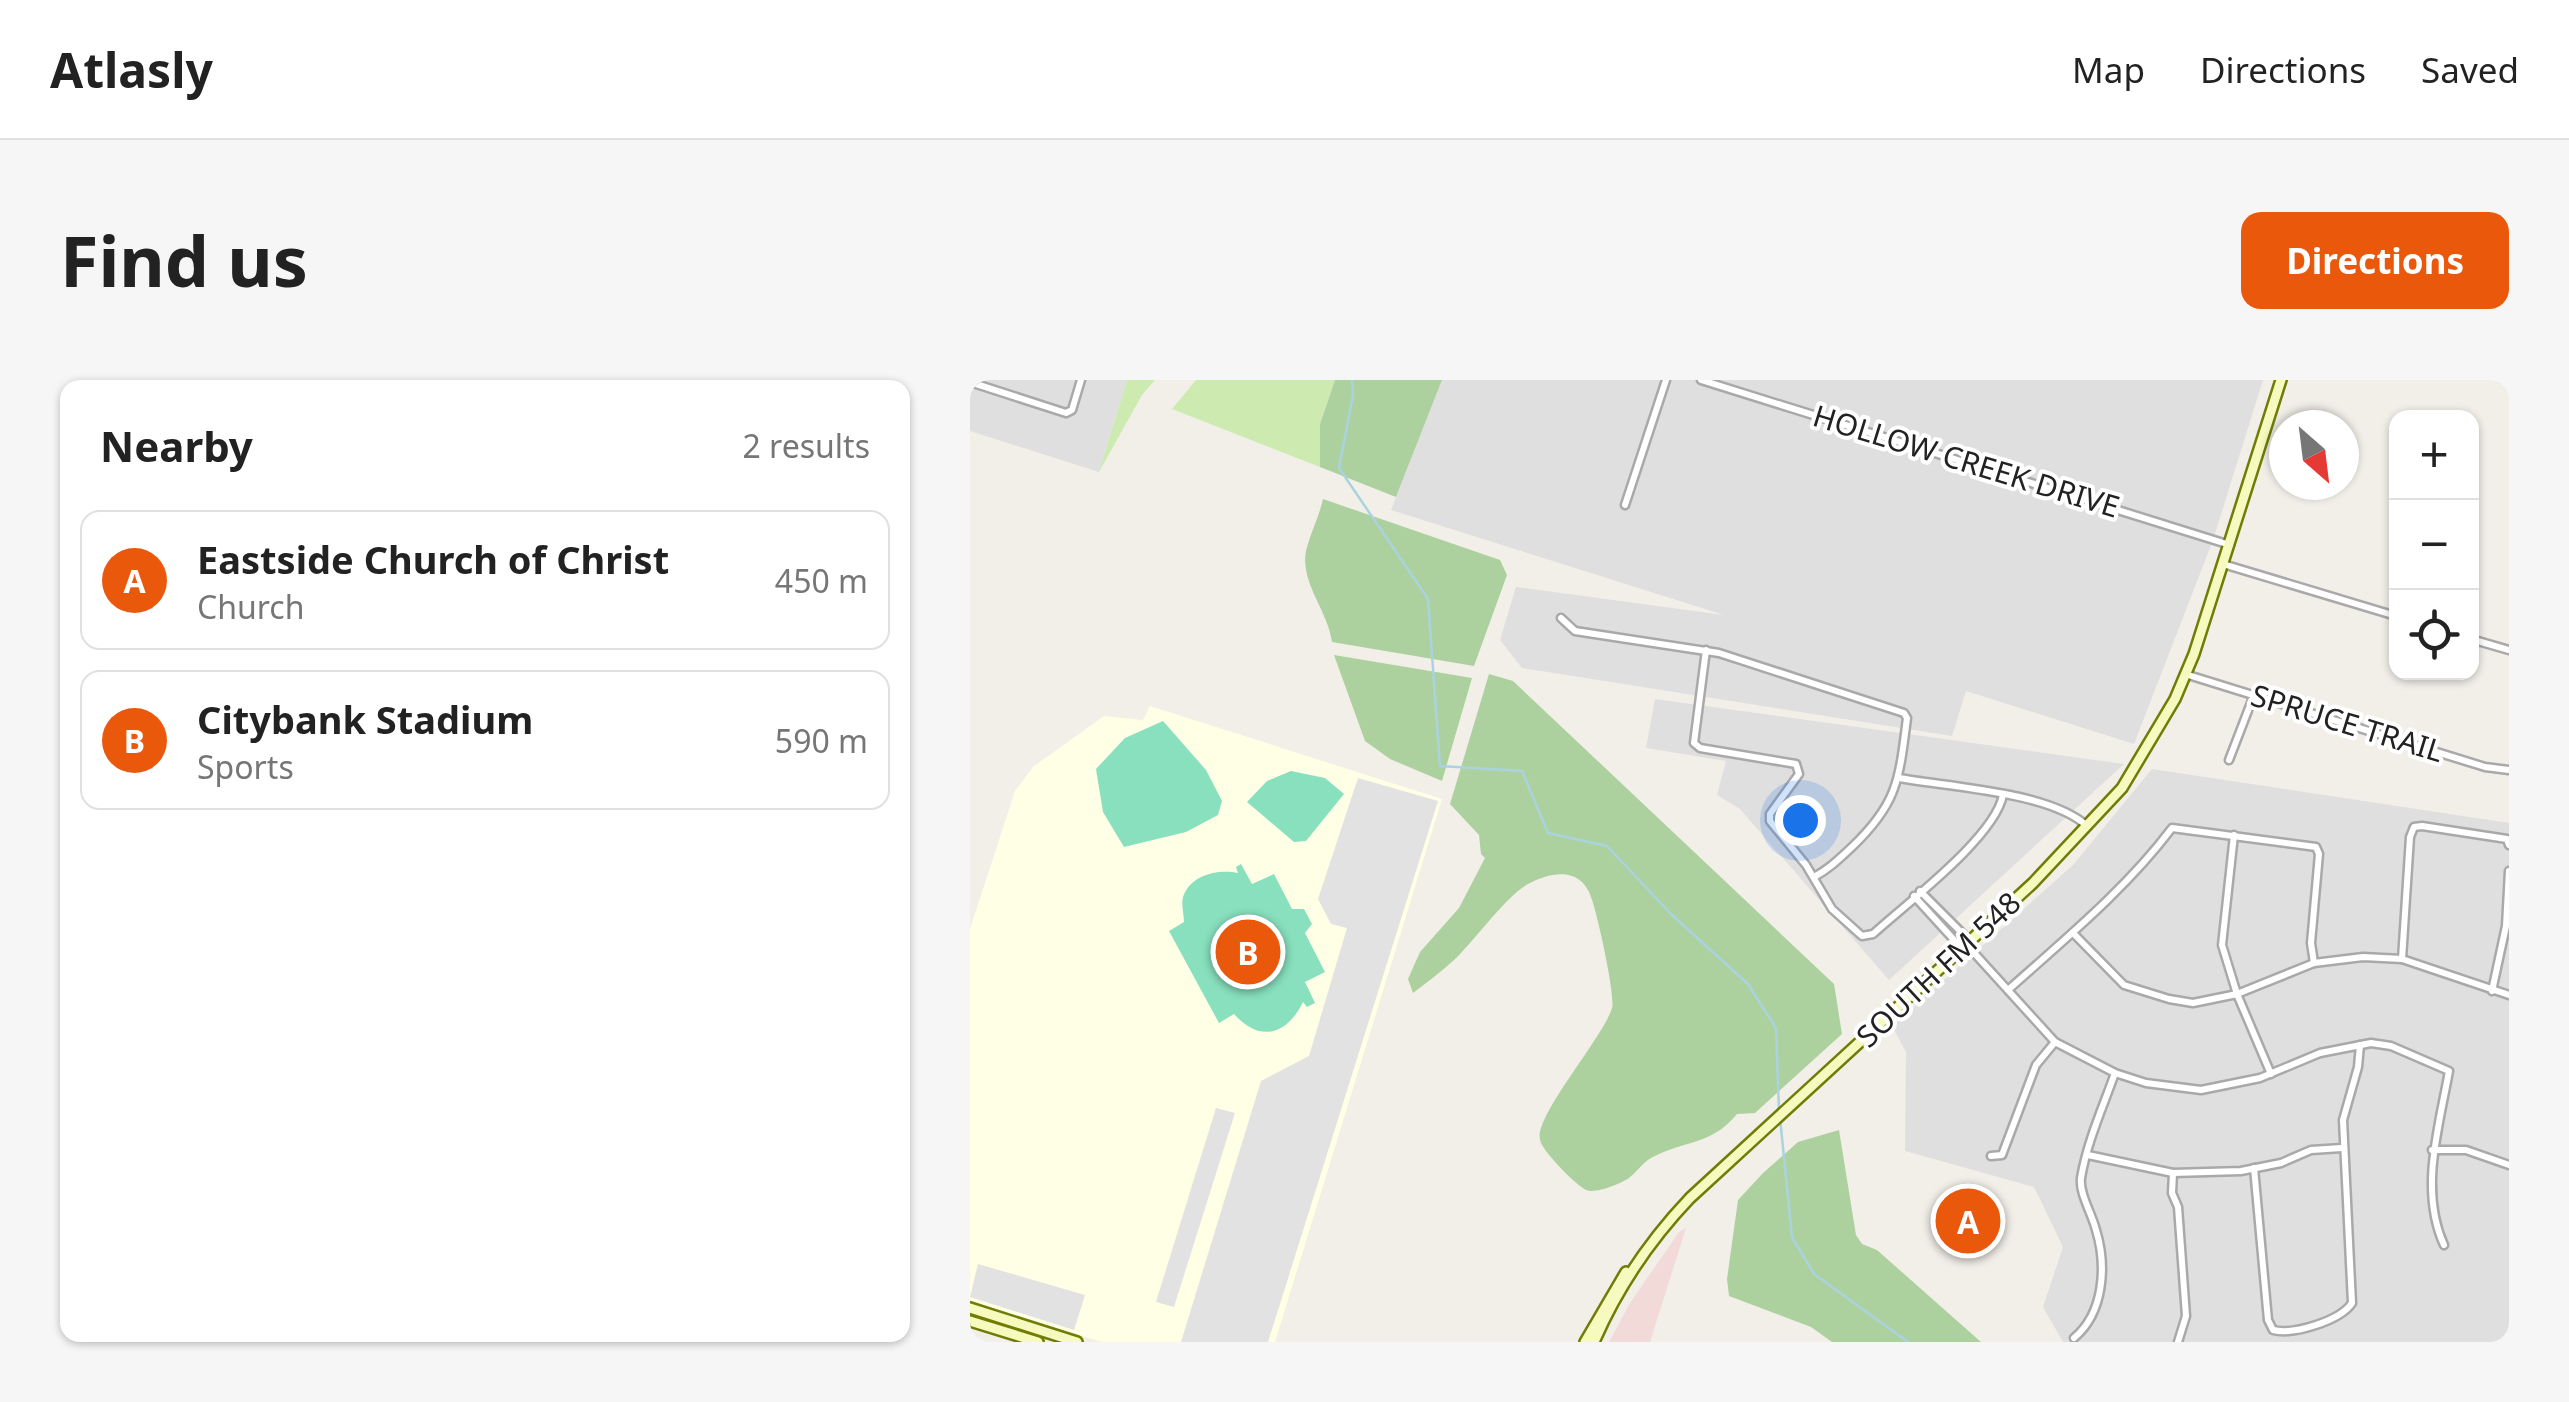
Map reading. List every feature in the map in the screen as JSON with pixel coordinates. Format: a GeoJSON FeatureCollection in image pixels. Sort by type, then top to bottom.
{"type":"FeatureCollection","features":[{"type":"Feature","properties":{"kind":"main road","name":"SOUTH FM 548"},"geometry":{"type":"LineString","coordinates":[[1594,1342],[1608,1312],[1656,1236],[1690,1198],[1966,944],[2088,827],[2122,788],[2185,674],[2281,380]]}},
{"type":"Feature","properties":{"kind":"main road","name":"SOUTH FM 548"},"geometry":{"type":"LineString","coordinates":[[1585,1342],[1622,1277],[1656,1236]]}},
{"type":"Feature","properties":{"kind":"main road"},"geometry":{"type":"LineString","coordinates":[[970,1308],[1077,1342]]}},
{"type":"Feature","properties":{"kind":"main road"},"geometry":{"type":"LineString","coordinates":[[970,1321],[1038,1342]]}},
{"type":"Feature","properties":{"kind":"street"},"geometry":{"type":"LineString","coordinates":[[970,382],[1070,412],[1081,380]]}},
{"type":"Feature","properties":{"kind":"street"},"geometry":{"type":"LineString","coordinates":[[1625,505],[1666,380]]}},
{"type":"Feature","properties":{"kind":"street","name":"HOLLOW CREEK DRIVE"},"geometry":{"type":"LineString","coordinates":[[1702,380],[2230,545]]}},
{"type":"Feature","properties":{"kind":"street"},"geometry":{"type":"LineString","coordinates":[[2223,564],[2389,614]]}},
{"type":"Feature","properties":{"kind":"street"},"geometry":{"type":"LineString","coordinates":[[1561,618],[1575,630],[1706,650],[1904,712],[1907,718],[1899,778],[1890,802],[1877,821],[1832,866],[1814,877]]}},
{"type":"Feature","properties":{"kind":"street"},"geometry":{"type":"LineString","coordinates":[[2479,641],[2509,650]]}},
{"type":"Feature","properties":{"kind":"street"},"geometry":{"type":"LineString","coordinates":[[1706,650],[1694,743],[1700,748],[1793,762],[1798,767],[1799,774],[1791,789],[1769,818],[1814,877],[1832,910],[1866,937],[1874,934],[1988,828],[2003,796]]}},
{"type":"Feature","properties":{"kind":"street","name":"SPRUCE TRAIL"},"geometry":{"type":"LineString","coordinates":[[2185,674],[2485,767],[2509,770]]}},
{"type":"Feature","properties":{"kind":"street"},"geometry":{"type":"LineString","coordinates":[[2229,760],[2254,695]]}},
{"type":"Feature","properties":{"kind":"street"},"geometry":{"type":"LineString","coordinates":[[1899,778],[2064,809],[2088,827]]}},
{"type":"Feature","properties":{"kind":"street"},"geometry":{"type":"LineString","coordinates":[[2402,959],[2410,836],[2414,828],[2422,826],[2508,842]]}},
{"type":"Feature","properties":{"kind":"street"},"geometry":{"type":"LineString","coordinates":[[2008,990],[2151,856],[2172,828],[2316,847],[2310,944],[2314,963]]}},
{"type":"Feature","properties":{"kind":"street"},"geometry":{"type":"LineString","coordinates":[[2234,836],[2222,945],[2237,994],[2270,1074]]}},
{"type":"Feature","properties":{"kind":"street"},"geometry":{"type":"LineString","coordinates":[[2492,991],[2506,926],[2509,871]]}},
{"type":"Feature","properties":{"kind":"street"},"geometry":{"type":"LineString","coordinates":[[1917,893],[1963,934],[1966,944],[2055,1042],[2114,1073],[2146,1083],[2200,1090],[2270,1074],[2320,1053],[2360,1045],[2391,1046],[2449,1071],[2432,1150],[2436,1227],[2444,1245]]}},
{"type":"Feature","properties":{"kind":"street"},"geometry":{"type":"LineString","coordinates":[[2073,932],[2124,985],[2169,1000],[2194,1003],[2237,994],[2314,963],[2363,957],[2402,959],[2509,994]]}},
{"type":"Feature","properties":{"kind":"street"},"geometry":{"type":"LineString","coordinates":[[1991,1156],[2002,1155],[2036,1065],[2055,1042]]}},
{"type":"Feature","properties":{"kind":"street"},"geometry":{"type":"LineString","coordinates":[[2254,1168],[2272,1330],[2285,1333],[2346,1313],[2352,1304],[2343,1120],[2358,1068],[2360,1045]]}},
{"type":"Feature","properties":{"kind":"street"},"geometry":{"type":"LineString","coordinates":[[2074,1338],[2088,1326],[2102,1277],[2097,1233],[2080,1182],[2114,1073]]}},
{"type":"Feature","properties":{"kind":"street"},"geometry":{"type":"LineString","coordinates":[[2088,1155],[2172,1173],[2254,1168],[2311,1150],[2342,1148]]}},
{"type":"Feature","properties":{"kind":"street"},"geometry":{"type":"LineString","coordinates":[[2432,1150],[2466,1150],[2509,1165]]}},
{"type":"Feature","properties":{"kind":"street"},"geometry":{"type":"LineString","coordinates":[[2172,1173],[2186,1316],[2178,1342]]}},
{"type":"Feature","properties":{"kind":"shaded area"},"geometry":{"type":"Polygon","coordinates":[[[970,380],[1127,380],[1099,472],[970,431],[970,380]]]}},
{"type":"Feature","properties":{"kind":"shaded area"},"geometry":{"type":"Polygon","coordinates":[[[1442,380],[2263,380],[2213,540],[2134,744],[1966,691],[1952,736],[1522,668],[1500,640],[1516,587],[1724,615],[1391,510],[1442,380]]]}},
{"type":"Feature","properties":{"kind":"shaded area"},"geometry":{"type":"Polygon","coordinates":[[[1655,699],[2124,764],[1889,980],[1740,809],[1717,795],[1726,761],[1646,748],[1655,699]]]}},
{"type":"Feature","properties":{"kind":"shaded area"},"geometry":{"type":"Polygon","coordinates":[[[1150,706],[1442,799],[1275,1342],[1102,1342],[970,1301],[970,929],[1015,791],[1033,767],[1104,716],[1143,720],[1150,706]]]}},
{"type":"Feature","properties":{"kind":"shaded area"},"geometry":{"type":"Polygon","coordinates":[[[2152,769],[2509,823],[2509,1342],[2063,1342],[2043,1307],[2063,1247],[2034,1187],[1905,1151],[1906,1052],[1892,1026],[2073,865],[2152,769]]]}},
{"type":"Feature","properties":{"kind":"shaded area"},"geometry":{"type":"Polygon","coordinates":[[[1358,778],[1438,801],[1268,1342],[1181,1342],[1261,1081],[1309,1056],[1347,928],[1331,924],[1318,899],[1358,778]]]}},
{"type":"Feature","properties":{"kind":"shaded area"},"geometry":{"type":"Polygon","coordinates":[[[1216,1108],[1235,1113],[1174,1307],[1156,1302],[1216,1108]]]}},
{"type":"Feature","properties":{"kind":"shaded area"},"geometry":{"type":"Polygon","coordinates":[[[1686,1228],[1650,1342],[1609,1342],[1630,1303],[1679,1232],[1686,1228]]]}},
{"type":"Feature","properties":{"kind":"shaded area"},"geometry":{"type":"Polygon","coordinates":[[[978,1264],[1085,1295],[1074,1330],[970,1297],[978,1264]]]}},
{"type":"Feature","properties":{"kind":"green space"},"geometry":{"type":"Polygon","coordinates":[[[1127,380],[1155,380],[1142,395],[1099,472],[1127,380]]]}},
{"type":"Feature","properties":{"kind":"green space"},"geometry":{"type":"Polygon","coordinates":[[[1196,380],[1335,380],[1320,424],[1320,467],[1172,409],[1196,380]]]}},
{"type":"Feature","properties":{"kind":"green space"},"geometry":{"type":"Polygon","coordinates":[[[1335,380],[1442,380],[1396,497],[1320,467],[1320,424],[1335,380]]]}},
{"type":"Feature","properties":{"kind":"green space"},"geometry":{"type":"Polygon","coordinates":[[[1323,499],[1500,560],[1507,575],[1474,666],[1332,642],[1305,563],[1323,499]]]}},
{"type":"Feature","properties":{"kind":"green space"},"geometry":{"type":"Polygon","coordinates":[[[1334,655],[1472,678],[1442,781],[1390,759],[1365,741],[1334,655]]]}},
{"type":"Feature","properties":{"kind":"green space"},"geometry":{"type":"Polygon","coordinates":[[[1489,674],[1513,681],[1834,984],[1842,1034],[1755,1113],[1737,1114],[1717,1132],[1651,1158],[1629,1178],[1602,1190],[1581,1187],[1540,1140],[1547,1113],[1612,1008],[1609,972],[1597,919],[1591,897],[1580,880],[1556,874],[1528,884],[1510,898],[1454,960],[1413,993],[1408,979],[1420,952],[1459,908],[1485,858],[1479,835],[1450,804],[1489,674]]]}},
{"type":"Feature","properties":{"kind":"green space"},"geometry":{"type":"Polygon","coordinates":[[[1163,721],[1206,770],[1222,801],[1218,815],[1186,832],[1124,847],[1103,812],[1096,769],[1125,738],[1163,721]]]}},
{"type":"Feature","properties":{"kind":"green space"},"geometry":{"type":"Polygon","coordinates":[[[1291,771],[1325,778],[1344,794],[1306,841],[1294,842],[1247,802],[1267,781],[1291,771]]]}},
{"type":"Feature","properties":{"kind":"green space"},"geometry":{"type":"Polygon","coordinates":[[[1241,864],[1252,884],[1274,874],[1292,909],[1304,909],[1312,924],[1305,933],[1325,972],[1305,982],[1315,1003],[1307,1007],[1303,1002],[1289,1022],[1272,1031],[1254,1029],[1234,1014],[1219,1023],[1169,931],[1184,922],[1183,897],[1192,883],[1214,873],[1238,873],[1236,867],[1241,864]]]}},
{"type":"Feature","properties":{"kind":"green space"},"geometry":{"type":"Polygon","coordinates":[[[1839,1130],[1856,1235],[1862,1244],[1877,1250],[1981,1342],[1832,1342],[1811,1327],[1729,1296],[1727,1279],[1738,1200],[1798,1142],[1839,1130]]]}},
{"type":"Feature","properties":{"kind":"waterway"},"geometry":{"type":"LineString","coordinates":[[1352,380],[1353,395],[1339,468],[1428,599],[1440,766],[1522,771],[1548,833],[1607,846],[1672,915],[1748,984],[1776,1028],[1779,1110]]}},
{"type":"Feature","properties":{"kind":"waterway"},"geometry":{"type":"LineString","coordinates":[[1780,1118],[1792,1237],[1814,1274],[1908,1342]]}},
{"type":"Feature","properties":{"kind":"place","name":"Citybank Stadium"},"geometry":{"type":"Point","coordinates":[1248,952]}},
{"type":"Feature","properties":{"kind":"place","name":"Eastside Church of Christ"},"geometry":{"type":"Point","coordinates":[1968,1221]}}]}
